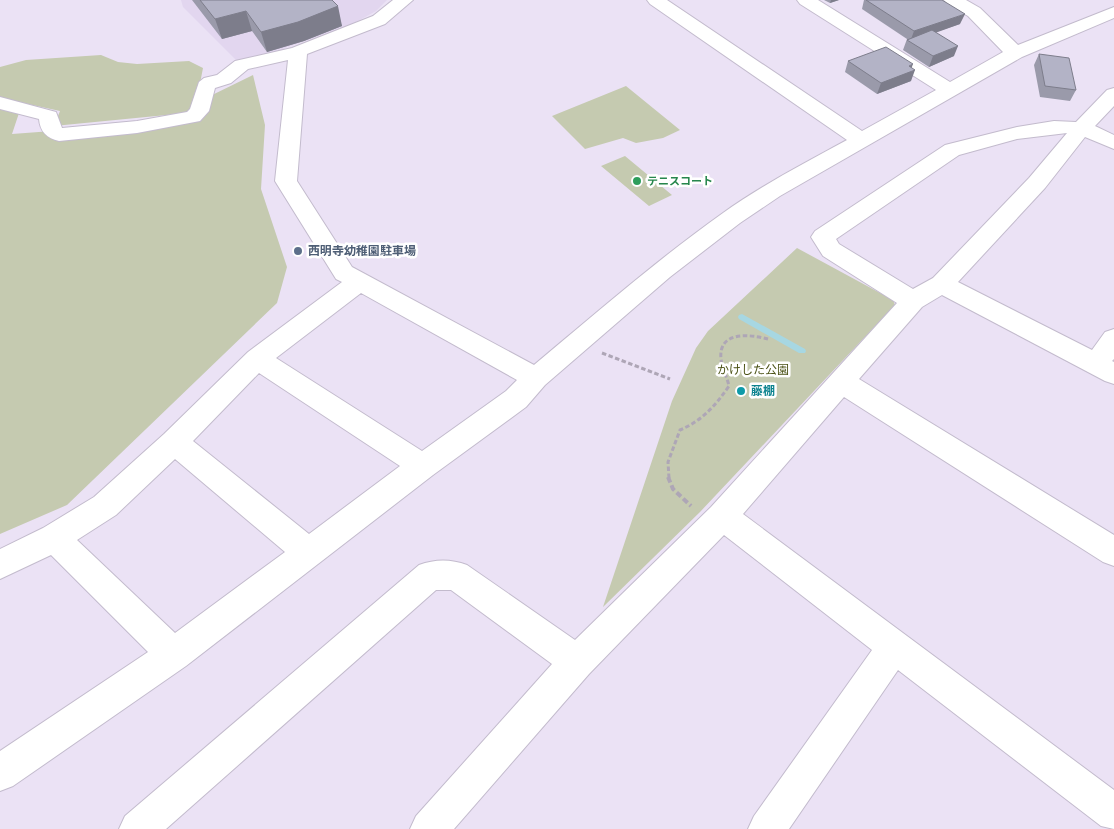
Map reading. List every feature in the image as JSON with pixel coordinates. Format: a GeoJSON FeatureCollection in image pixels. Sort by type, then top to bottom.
{"type":"FeatureCollection","features":[{"type":"Feature","properties":{"kind":"street"},"geometry":{"type":"LineString","coordinates":[[0,103],[49,116],[48,125],[54,133],[66,135],[136,127],[192,117],[200,112],[206,86],[211,82],[224,79],[242,65],[298,52],[304,48],[379,20],[404,0]]}},
{"type":"Feature","properties":{"kind":"street"},"geometry":{"type":"LineString","coordinates":[[656,0],[861,140]]}},
{"type":"Feature","properties":{"kind":"street"},"geometry":{"type":"LineString","coordinates":[[806,0],[950,90]]}},
{"type":"Feature","properties":{"kind":"street"},"geometry":{"type":"LineString","coordinates":[[953,0],[974,12],[1015,53]]}},
{"type":"Feature","properties":{"kind":"street"},"geometry":{"type":"LineString","coordinates":[[3,765],[174,654],[423,466],[516,399],[536,378],[662,271],[732,218],[772,191],[1015,53],[1114,12]]}},
{"type":"Feature","properties":{"kind":"street"},"geometry":{"type":"LineString","coordinates":[[298,52],[286,181],[344,273],[536,378]]}},
{"type":"Feature","properties":{"kind":"street"},"geometry":{"type":"LineString","coordinates":[[429,829],[708,512],[841,381],[913,301],[942,284],[1037,183],[1081,129],[1114,94]]}},
{"type":"Feature","properties":{"kind":"street"},"geometry":{"type":"LineString","coordinates":[[0,115],[29,124],[48,125]]}},
{"type":"Feature","properties":{"kind":"street"},"geometry":{"type":"LineString","coordinates":[[913,301],[831,250],[822,237],[952,150],[971,144],[1056,126],[1081,129],[1114,143]]}},
{"type":"Feature","properties":{"kind":"street"},"geometry":{"type":"LineString","coordinates":[[0,565],[54,538],[105,506],[174,442],[257,359],[359,282]]}},
{"type":"Feature","properties":{"kind":"street"},"geometry":{"type":"LineString","coordinates":[[942,284],[1105,369],[1114,339]]}},
{"type":"Feature","properties":{"kind":"street"},"geometry":{"type":"LineString","coordinates":[[257,359],[423,466]]}},
{"type":"Feature","properties":{"kind":"street"},"geometry":{"type":"LineString","coordinates":[[841,381],[1114,552]]}},
{"type":"Feature","properties":{"kind":"street"},"geometry":{"type":"LineString","coordinates":[[174,442],[309,553]]}},
{"type":"Feature","properties":{"kind":"street"},"geometry":{"type":"LineString","coordinates":[[708,512],[894,647],[1114,813]]}},
{"type":"Feature","properties":{"kind":"street"},"geometry":{"type":"LineString","coordinates":[[54,538],[174,654]]}},
{"type":"Feature","properties":{"kind":"street"},"geometry":{"type":"LineString","coordinates":[[138,829],[430,575],[456,575],[577,662]]}},
{"type":"Feature","properties":{"kind":"street"},"geometry":{"type":"LineString","coordinates":[[767,829],[894,647]]}},
{"type":"Feature","properties":{"kind":"path"},"geometry":{"type":"LineString","coordinates":[[708,512],[681,500],[669,482],[667,463],[680,430],[697,424],[709,414],[729,386],[724,366],[721,362],[721,347],[725,342],[735,336],[746,334],[768,339]]}},
{"type":"Feature","properties":{"kind":"path"},"geometry":{"type":"LineString","coordinates":[[577,344],[670,379]]}},
{"type":"Feature","properties":{"kind":"shaded area"},"geometry":{"type":"Polygon","coordinates":[[[181,0],[387,0],[376,11],[347,27],[285,48],[282,54],[242,66],[183,7],[181,0]]]}},
{"type":"Feature","properties":{"kind":"green space"},"geometry":{"type":"Polygon","coordinates":[[[101,55],[118,62],[137,64],[189,61],[203,68],[195,109],[187,113],[54,126],[60,111],[0,98],[0,67],[26,60],[101,55]]]}},
{"type":"Feature","properties":{"kind":"green space"},"geometry":{"type":"Polygon","coordinates":[[[253,75],[265,125],[261,189],[287,267],[277,303],[67,505],[0,534],[0,108],[20,110],[12,134],[186,121],[206,98],[253,75]]]}},
{"type":"Feature","properties":{"kind":"green space"},"geometry":{"type":"Polygon","coordinates":[[[626,86],[680,130],[663,138],[636,143],[623,138],[585,149],[552,116],[626,86]]]}},
{"type":"Feature","properties":{"kind":"green space","name":"テニスコート"},"geometry":{"type":"Polygon","coordinates":[[[625,156],[672,195],[649,206],[601,166],[625,156]]]}},
{"type":"Feature","properties":{"kind":"green space","name":"かけした公園"},"geometry":{"type":"Polygon","coordinates":[[[797,248],[893,300],[895,305],[700,512],[603,607],[672,401],[696,348],[708,331],[797,248]]]}},
{"type":"Feature","properties":{"kind":"building"},"geometry":{"type":"Polygon","coordinates":[[[200,0],[332,0],[338,6],[298,22],[261,32],[246,11],[215,19],[200,0]]]}},
{"type":"Feature","properties":{"kind":"building"},"geometry":{"type":"Polygon","coordinates":[[[866,0],[942,0],[965,14],[914,31],[866,0]]]}},
{"type":"Feature","properties":{"kind":"building"},"geometry":{"type":"Polygon","coordinates":[[[932,30],[958,46],[933,56],[907,40],[932,30]]]}},
{"type":"Feature","properties":{"kind":"building"},"geometry":{"type":"Polygon","coordinates":[[[886,47],[913,64],[909,66],[915,70],[881,83],[848,61],[886,47]]]}},
{"type":"Feature","properties":{"kind":"building"},"geometry":{"type":"Polygon","coordinates":[[[1039,54],[1069,58],[1076,90],[1045,86],[1039,54]]]}},
{"type":"Feature","properties":{"kind":"waterway"},"geometry":{"type":"LineString","coordinates":[[742,317],[802,351]]}},
{"type":"Feature","properties":{"kind":"place","name":"テニスコート"},"geometry":{"type":"Point","coordinates":[637,181]}},
{"type":"Feature","properties":{"kind":"place","name":"西明寺幼稚園駐車場"},"geometry":{"type":"Point","coordinates":[298,251]}},
{"type":"Feature","properties":{"kind":"place","name":"藤棚"},"geometry":{"type":"Point","coordinates":[741,391]}}]}
